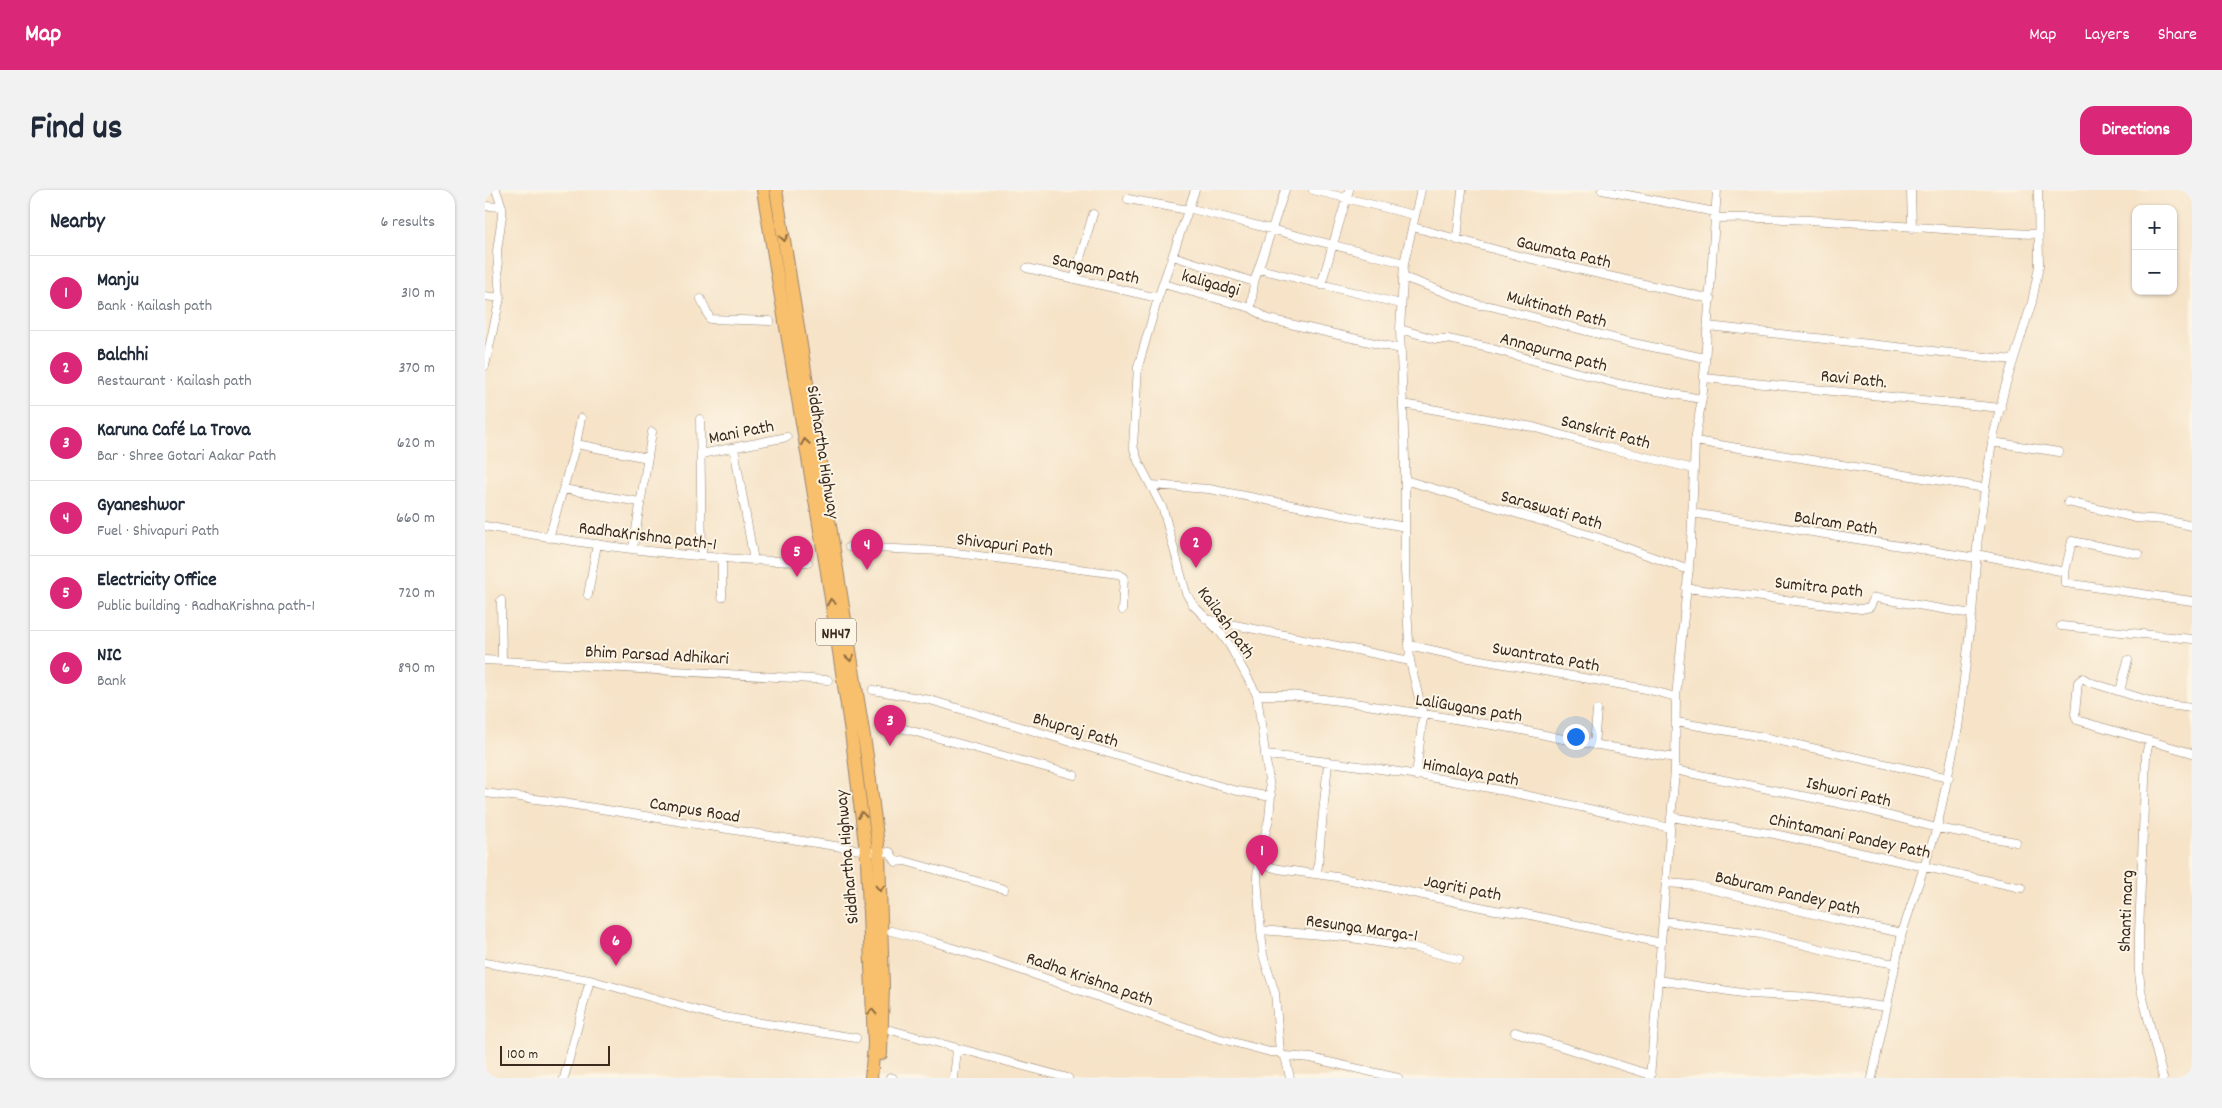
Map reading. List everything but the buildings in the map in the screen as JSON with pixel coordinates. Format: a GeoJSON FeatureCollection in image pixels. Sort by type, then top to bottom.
{"type":"FeatureCollection","features":[{"type":"Feature","properties":{"kind":"highway","name":"Siddhartha Highway"},"geometry":{"type":"LineString","coordinates":[[763,190],[872,852],[874,1045],[871,1078]]}},
{"type":"Feature","properties":{"kind":"highway","name":"Siddhartha Highway"},"geometry":{"type":"LineString","coordinates":[[776,190],[867,756],[888,1078]]}},
{"type":"Feature","properties":{"kind":"street"},"geometry":{"type":"LineString","coordinates":[[485,366],[499,298],[497,251],[502,207],[496,190]]}},
{"type":"Feature","properties":{"kind":"street","name":"Kailash path"},"geometry":{"type":"LineString","coordinates":[[1195,190],[1158,298],[1139,367],[1133,446],[1138,461],[1163,509],[1186,593],[1193,605],[1220,632],[1230,646],[1257,695],[1271,797],[1269,819],[1258,863],[1257,876],[1263,955],[1275,993],[1282,1054],[1290,1078]]}},
{"type":"Feature","properties":{"kind":"street"},"geometry":{"type":"LineString","coordinates":[[1251,308],[1254,282],[1285,190]]}},
{"type":"Feature","properties":{"kind":"street"},"geometry":{"type":"LineString","coordinates":[[1313,190],[1348,194],[1414,215]]}},
{"type":"Feature","properties":{"kind":"street"},"geometry":{"type":"LineString","coordinates":[[1416,776],[1423,715],[1410,661],[1409,645],[1400,329],[1404,263],[1421,190]]}},
{"type":"Feature","properties":{"kind":"street"},"geometry":{"type":"LineString","coordinates":[[1457,240],[1462,190]]}},
{"type":"Feature","properties":{"kind":"street"},"geometry":{"type":"LineString","coordinates":[[1602,190],[1715,215],[2038,234]]}},
{"type":"Feature","properties":{"kind":"street"},"geometry":{"type":"LineString","coordinates":[[1515,1032],[1651,1077],[1675,770],[1676,697],[1689,570],[1695,440],[1704,378],[1711,299],[1717,190]]}},
{"type":"Feature","properties":{"kind":"street"},"geometry":{"type":"LineString","coordinates":[[1911,190],[1912,228]]}},
{"type":"Feature","properties":{"kind":"street"},"geometry":{"type":"LineString","coordinates":[[1872,1078],[1902,933],[1923,865],[1937,828],[1949,778],[1958,728],[1972,614],[1976,556],[1992,442],[2013,360],[2026,324],[2039,266],[2038,190]]}},
{"type":"Feature","properties":{"kind":"street"},"geometry":{"type":"LineString","coordinates":[[1321,285],[1348,194]]}},
{"type":"Feature","properties":{"kind":"street"},"geometry":{"type":"LineString","coordinates":[[1128,199],[1188,209],[1404,263]]}},
{"type":"Feature","properties":{"kind":"street"},"geometry":{"type":"LineString","coordinates":[[485,206],[502,207]]}},
{"type":"Feature","properties":{"kind":"street"},"geometry":{"type":"LineString","coordinates":[[1074,279],[1093,214]]}},
{"type":"Feature","properties":{"kind":"street","name":"Gaumata Path"},"geometry":{"type":"LineString","coordinates":[[1413,227],[1457,240],[1637,284],[1711,299]]}},
{"type":"Feature","properties":{"kind":"street"},"geometry":{"type":"LineString","coordinates":[[1173,256],[1254,282]]}},
{"type":"Feature","properties":{"kind":"street","name":"Sangam path"},"geometry":{"type":"LineString","coordinates":[[1027,268],[1158,298]]}},
{"type":"Feature","properties":{"kind":"street"},"geometry":{"type":"LineString","coordinates":[[1259,269],[1401,304]]}},
{"type":"Feature","properties":{"kind":"street","name":"Muktinath Path"},"geometry":{"type":"LineString","coordinates":[[1403,277],[1479,305],[1491,306],[1633,343],[1705,358]]}},
{"type":"Feature","properties":{"kind":"street","name":"kaligadgi"},"geometry":{"type":"LineString","coordinates":[[1163,284],[1251,308],[1268,319],[1401,349]]}},
{"type":"Feature","properties":{"kind":"street"},"geometry":{"type":"LineString","coordinates":[[485,296],[499,298]]}},
{"type":"Feature","properties":{"kind":"street"},"geometry":{"type":"LineString","coordinates":[[701,299],[711,319],[770,321]]}},
{"type":"Feature","properties":{"kind":"street"},"geometry":{"type":"LineString","coordinates":[[1708,326],[2013,360]]}},
{"type":"Feature","properties":{"kind":"street","name":"Annapurna path"},"geometry":{"type":"LineString","coordinates":[[1400,329],[1435,339],[1448,339],[1489,348],[1619,384],[1701,399]]}},
{"type":"Feature","properties":{"kind":"street","name":"Ravi Path."},"geometry":{"type":"LineString","coordinates":[[1704,378],[2001,408]]}},
{"type":"Feature","properties":{"kind":"street","name":"Sanskrit Path"},"geometry":{"type":"LineString","coordinates":[[1403,404],[1510,422],[1694,469]]}},
{"type":"Feature","properties":{"kind":"street"},"geometry":{"type":"LineString","coordinates":[[549,538],[576,444],[581,418]]}},
{"type":"Feature","properties":{"kind":"street"},"geometry":{"type":"LineString","coordinates":[[700,419],[702,556]]}},
{"type":"Feature","properties":{"kind":"street"},"geometry":{"type":"LineString","coordinates":[[633,548],[652,432]]}},
{"type":"Feature","properties":{"kind":"street","name":"Mani Path"},"geometry":{"type":"LineString","coordinates":[[701,454],[787,437]]}},
{"type":"Feature","properties":{"kind":"street"},"geometry":{"type":"LineString","coordinates":[[1695,440],[1985,488]]}},
{"type":"Feature","properties":{"kind":"street"},"geometry":{"type":"LineString","coordinates":[[1992,442],[2059,452]]}},
{"type":"Feature","properties":{"kind":"street"},"geometry":{"type":"LineString","coordinates":[[576,444],[648,458]]}},
{"type":"Feature","properties":{"kind":"street"},"geometry":{"type":"LineString","coordinates":[[734,448],[754,561]]}},
{"type":"Feature","properties":{"kind":"street","name":"Saraswati Path"},"geometry":{"type":"LineString","coordinates":[[1405,480],[1599,538],[1689,570]]}},
{"type":"Feature","properties":{"kind":"street"},"geometry":{"type":"LineString","coordinates":[[1151,485],[1209,489],[1405,527]]}},
{"type":"Feature","properties":{"kind":"street"},"geometry":{"type":"LineString","coordinates":[[563,489],[640,502]]}},
{"type":"Feature","properties":{"kind":"street"},"geometry":{"type":"LineString","coordinates":[[2068,502],[2136,518],[2165,520],[2192,526]]}},
{"type":"Feature","properties":{"kind":"street","name":"Balram Path"},"geometry":{"type":"LineString","coordinates":[[1692,513],[1976,556],[2065,572]]}},
{"type":"Feature","properties":{"kind":"street","name":"RadhaKrishna path-1"},"geometry":{"type":"LineString","coordinates":[[485,526],[549,538],[702,556],[754,561],[808,562]]}},
{"type":"Feature","properties":{"kind":"street"},"geometry":{"type":"LineString","coordinates":[[2139,554],[2071,541],[2065,572],[2065,583],[2192,601]]}},
{"type":"Feature","properties":{"kind":"street"},"geometry":{"type":"LineString","coordinates":[[588,595],[597,544]]}},
{"type":"Feature","properties":{"kind":"street","name":"Shivapuri Path"},"geometry":{"type":"LineString","coordinates":[[849,547],[941,551],[1118,574],[1124,578],[1122,610]]}},
{"type":"Feature","properties":{"kind":"street"},"geometry":{"type":"LineString","coordinates":[[722,558],[722,597]]}},
{"type":"Feature","properties":{"kind":"street","name":"Sumitra path"},"geometry":{"type":"LineString","coordinates":[[1686,588],[1861,609],[1870,607],[1874,598],[1876,598],[1972,614]]}},
{"type":"Feature","properties":{"kind":"street"},"geometry":{"type":"LineString","coordinates":[[501,600],[501,661]]}},
{"type":"Feature","properties":{"kind":"street"},"geometry":{"type":"LineString","coordinates":[[1205,619],[1410,661]]}},
{"type":"Feature","properties":{"kind":"street"},"geometry":{"type":"LineString","coordinates":[[2061,626],[2192,639]]}},
{"type":"Feature","properties":{"kind":"street","name":"Swantrata Path"},"geometry":{"type":"LineString","coordinates":[[1409,645],[1646,689],[1676,697]]}},
{"type":"Feature","properties":{"kind":"street","name":"Bhim Parsad Adhikari"},"geometry":{"type":"LineString","coordinates":[[485,660],[828,680]]}},
{"type":"Feature","properties":{"kind":"street"},"geometry":{"type":"LineString","coordinates":[[2120,691],[2128,660]]}},
{"type":"Feature","properties":{"kind":"street"},"geometry":{"type":"LineString","coordinates":[[2192,708],[2160,704],[2080,679],[2075,719],[2192,753]]}},
{"type":"Feature","properties":{"kind":"street","name":"Bhupraj Path"},"geometry":{"type":"LineString","coordinates":[[873,690],[930,700],[1224,787],[1271,797]]}},
{"type":"Feature","properties":{"kind":"street","name":"LaliGugans path"},"geometry":{"type":"LineString","coordinates":[[1257,695],[1307,697],[1517,729],[1594,745],[1675,758]]}},
{"type":"Feature","properties":{"kind":"street"},"geometry":{"type":"LineString","coordinates":[[1594,745],[1597,710]]}},
{"type":"Feature","properties":{"kind":"street"},"geometry":{"type":"LineString","coordinates":[[1676,722],[1758,736],[1949,778]]}},
{"type":"Feature","properties":{"kind":"street"},"geometry":{"type":"LineString","coordinates":[[879,725],[913,732],[1074,775]]}},
{"type":"Feature","properties":{"kind":"street","name":"Shanti marg"},"geometry":{"type":"LineString","coordinates":[[2149,742],[2145,771],[2139,972],[2141,990],[2163,1078]]}},
{"type":"Feature","properties":{"kind":"street","name":"Himalaya path"},"geometry":{"type":"LineString","coordinates":[[1265,755],[1328,762],[1416,776],[1559,802],[1671,828]]}},
{"type":"Feature","properties":{"kind":"street"},"geometry":{"type":"LineString","coordinates":[[1317,874],[1328,762]]}},
{"type":"Feature","properties":{"kind":"street","name":"Ishwori Path"},"geometry":{"type":"LineString","coordinates":[[1675,770],[1852,806],[1937,828],[2016,842]]}},
{"type":"Feature","properties":{"kind":"street","name":"Campus Road"},"geometry":{"type":"LineString","coordinates":[[485,793],[544,800],[872,852],[890,852],[896,862],[905,862],[1004,889]]}},
{"type":"Feature","properties":{"kind":"street","name":"Chintamani Pandey Path"},"geometry":{"type":"LineString","coordinates":[[1671,817],[1774,834],[2022,888]]}},
{"type":"Feature","properties":{"kind":"street","name":"Jagriti path"},"geometry":{"type":"LineString","coordinates":[[1258,863],[1277,869],[1317,874],[1495,910],[1521,913],[1661,943]]}},
{"type":"Feature","properties":{"kind":"street","name":"Baburam Pandey path"},"geometry":{"type":"LineString","coordinates":[[1666,883],[1694,885],[1834,919],[1902,933]]}},
{"type":"Feature","properties":{"kind":"street"},"geometry":{"type":"LineString","coordinates":[[1663,920],[1760,934],[1849,956],[1896,964]]}},
{"type":"Feature","properties":{"kind":"street","name":"Resunga Marga-1"},"geometry":{"type":"LineString","coordinates":[[1261,930],[1345,937],[1416,948],[1459,959]]}},
{"type":"Feature","properties":{"kind":"street","name":"Radha Krishna path"},"geometry":{"type":"LineString","coordinates":[[891,931],[934,942],[1021,970],[1214,1037],[1270,1052],[1311,1058],[1398,1078]]}},
{"type":"Feature","properties":{"kind":"street"},"geometry":{"type":"LineString","coordinates":[[485,963],[591,980],[717,1016],[856,1038]]}},
{"type":"Feature","properties":{"kind":"street"},"geometry":{"type":"LineString","coordinates":[[564,1078],[591,980]]}},
{"type":"Feature","properties":{"kind":"street"},"geometry":{"type":"LineString","coordinates":[[1658,980],[1748,994],[1813,997],[1886,1007]]}},
{"type":"Feature","properties":{"kind":"street"},"geometry":{"type":"LineString","coordinates":[[891,1030],[957,1050],[1067,1078]]}},
{"type":"Feature","properties":{"kind":"street"},"geometry":{"type":"LineString","coordinates":[[954,1078],[957,1050]]}},
{"type":"Feature","properties":{"kind":"place","name":"Balchhi"},"geometry":{"type":"Point","coordinates":[1196,568]}},
{"type":"Feature","properties":{"kind":"place","name":"Gyaneshwor"},"geometry":{"type":"Point","coordinates":[867,570]}},
{"type":"Feature","properties":{"kind":"place","name":"Electricity Office"},"geometry":{"type":"Point","coordinates":[797,577]}},
{"type":"Feature","properties":{"kind":"place","name":"Karuna Café La Trova"},"geometry":{"type":"Point","coordinates":[890,746]}},
{"type":"Feature","properties":{"kind":"place","name":"Manju"},"geometry":{"type":"Point","coordinates":[1262,876]}},
{"type":"Feature","properties":{"kind":"place","name":"NIC"},"geometry":{"type":"Point","coordinates":[616,966]}}]}
